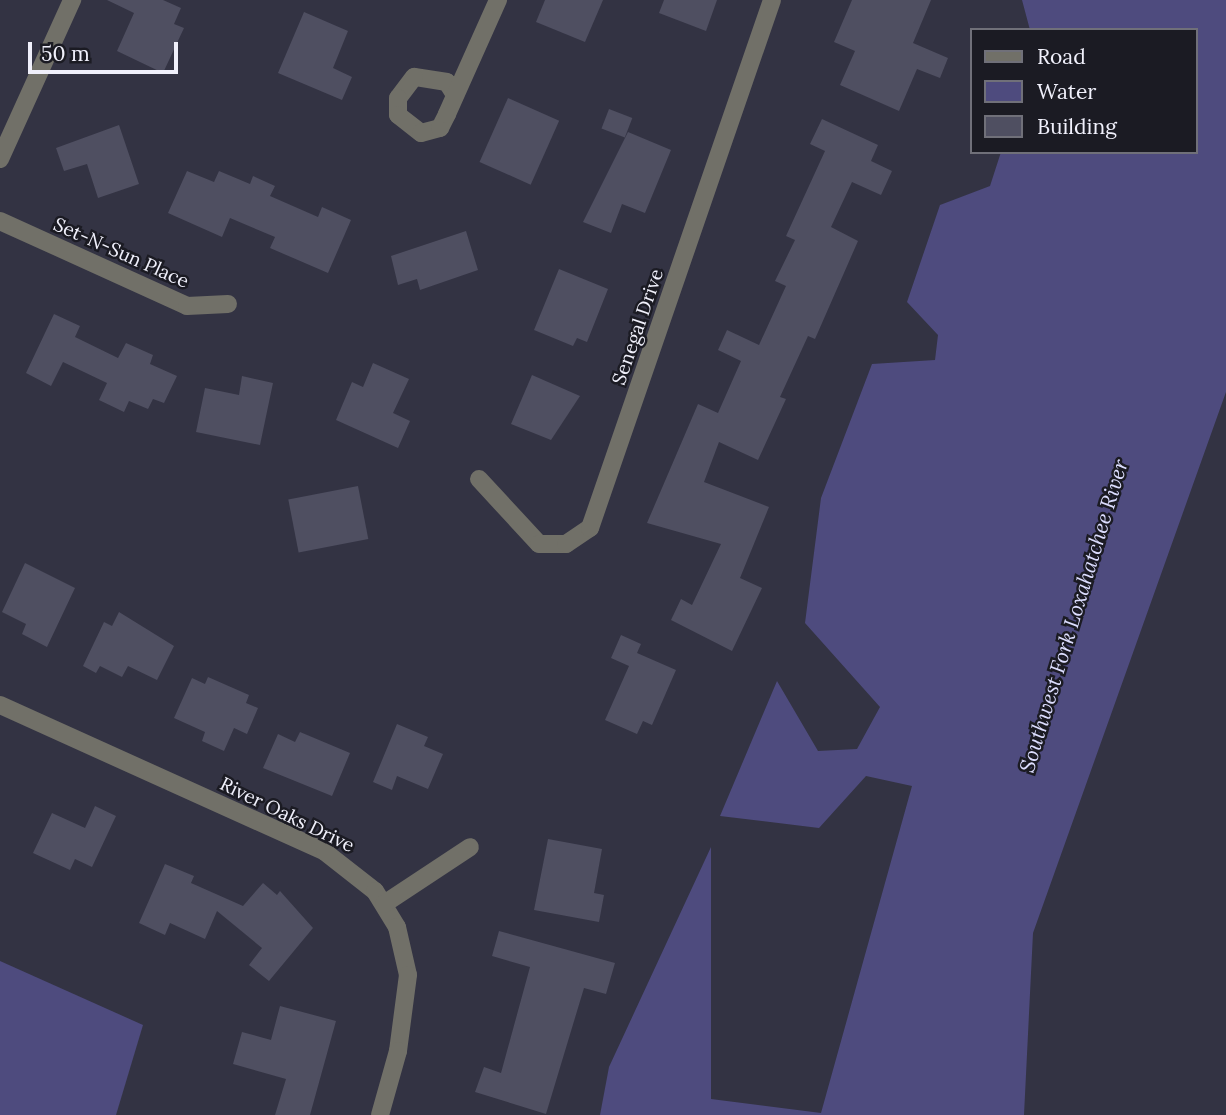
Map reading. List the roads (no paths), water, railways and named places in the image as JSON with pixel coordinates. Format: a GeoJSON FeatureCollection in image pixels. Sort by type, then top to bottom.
{"type":"FeatureCollection","features":[{"type":"Feature","properties":{"kind":"street"},"geometry":{"type":"LineString","coordinates":[[0,159],[72,0]]}},
{"type":"Feature","properties":{"kind":"street"},"geometry":{"type":"LineString","coordinates":[[455,95],[498,0]]}},
{"type":"Feature","properties":{"kind":"street","name":"Senegal Drive"},"geometry":{"type":"LineString","coordinates":[[479,479],[539,544],[566,544],[590,528],[772,0]]}},
{"type":"Feature","properties":{"kind":"street","name":"Set-N-Sun Place"},"geometry":{"type":"LineString","coordinates":[[0,221],[187,306],[228,304]]}},
{"type":"Feature","properties":{"kind":"street","name":"River Oaks Drive"},"geometry":{"type":"LineString","coordinates":[[0,705],[325,852],[357,874],[384,904],[408,975],[398,1051],[380,1115]]}},
{"type":"Feature","properties":{"kind":"street"},"geometry":{"type":"LineString","coordinates":[[384,904],[470,847]]}},
{"type":"Feature","properties":{"kind":"water","name":"Southwest Fork Loxahatchee River"},"geometry":{"type":"Polygon","coordinates":[[[1022,0],[1226,0],[1226,392],[1033,933],[1024,1115],[600,1115],[609,1067],[711,847],[711,1099],[821,1113],[912,786],[866,776],[819,828],[720,816],[777,681],[818,751],[857,749],[880,707],[805,623],[821,498],[872,364],[935,360],[938,335],[907,302],[940,205],[990,186],[1000,154],[1198,154],[1198,28],[1029,28],[1022,0]]]}},
{"type":"Feature","properties":{"kind":"water"},"geometry":{"type":"Polygon","coordinates":[[[0,961],[143,1025],[116,1115],[0,1115],[0,961]]]}}]}
